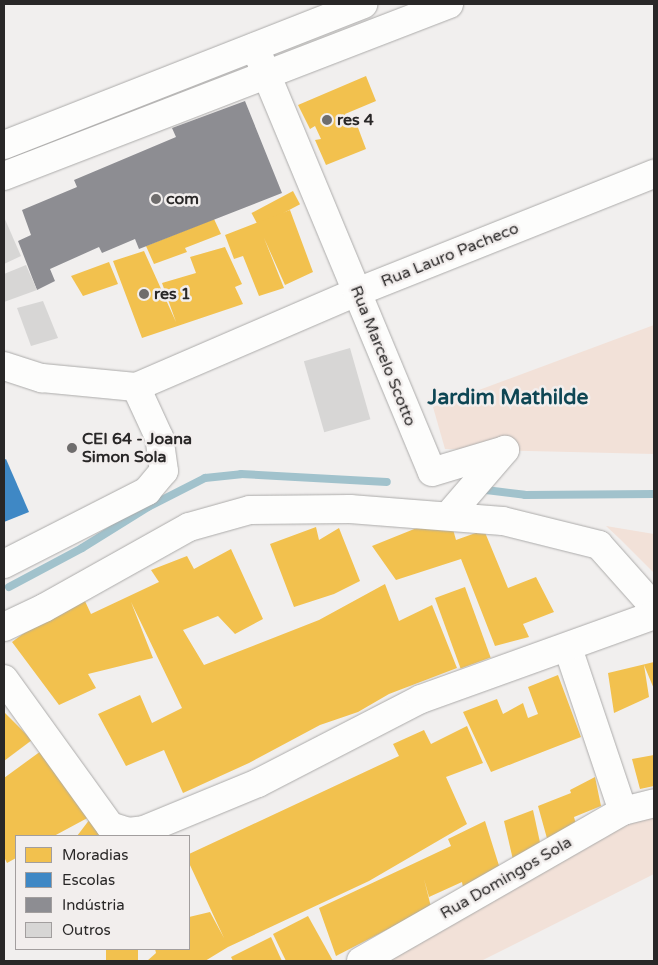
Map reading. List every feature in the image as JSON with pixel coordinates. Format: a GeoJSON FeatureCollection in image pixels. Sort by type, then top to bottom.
{"type":"FeatureCollection","features":[{"type":"Feature","properties":{"kind":"street"},"geometry":{"type":"LineString","coordinates":[[4,145],[363,4]]}},
{"type":"Feature","properties":{"kind":"street"},"geometry":{"type":"LineString","coordinates":[[4,176],[270,82],[449,4]]}},
{"type":"Feature","properties":{"kind":"street","name":"Rua Marcelo Scotto"},"geometry":{"type":"LineString","coordinates":[[255,47],[432,472],[505,450],[449,515]]}},
{"type":"Feature","properties":{"kind":"street","name":"Rua Lauro Pacheco"},"geometry":{"type":"LineString","coordinates":[[136,387],[357,292],[654,174]]}},
{"type":"Feature","properties":{"kind":"street"},"geometry":{"type":"LineString","coordinates":[[4,366],[42,378],[136,387],[159,436],[164,471],[147,491],[4,564]]}},
{"type":"Feature","properties":{"kind":"street"},"geometry":{"type":"LineString","coordinates":[[4,627],[44,608],[189,527],[250,510],[350,509],[449,515],[503,521],[599,545],[654,607]]}},
{"type":"Feature","properties":{"kind":"street"},"geometry":{"type":"LineString","coordinates":[[4,678],[110,826],[128,832],[144,830],[258,783],[421,699],[654,616]]}},
{"type":"Feature","properties":{"kind":"street"},"geometry":{"type":"LineString","coordinates":[[568,648],[623,811]]}},
{"type":"Feature","properties":{"kind":"street","name":"Rua Domingos Sola"},"geometry":{"type":"LineString","coordinates":[[361,961],[623,811],[654,803]]}},
{"type":"Feature","properties":{"kind":"shaded area"},"geometry":{"type":"Polygon","coordinates":[[[654,325],[654,454],[445,449],[433,407],[654,325]]]}},
{"type":"Feature","properties":{"kind":"shaded area"},"geometry":{"type":"Polygon","coordinates":[[[606,526],[654,534],[654,573],[620,539],[606,526]]]}},
{"type":"Feature","properties":{"kind":"shaded area"},"geometry":{"type":"Polygon","coordinates":[[[654,814],[654,874],[481,961],[380,961],[616,830],[654,814]]]}},
{"type":"Feature","properties":{"kind":"building: Moradias","name":"res 4"},"geometry":{"type":"Polygon","coordinates":[[[366,76],[376,101],[345,114],[351,127],[357,125],[366,149],[326,165],[315,140],[321,139],[315,126],[310,129],[298,105],[366,76]]]}},
{"type":"Feature","properties":{"kind":"building: Moradias"},"geometry":{"type":"Polygon","coordinates":[[[293,191],[300,204],[259,226],[252,213],[293,191]]]}},
{"type":"Feature","properties":{"kind":"building: Moradias"},"geometry":{"type":"Polygon","coordinates":[[[290,210],[313,272],[285,285],[264,238],[284,288],[259,296],[243,256],[234,259],[225,235],[290,210]]]}},
{"type":"Feature","properties":{"kind":"building: Moradias"},"geometry":{"type":"Polygon","coordinates":[[[214,219],[221,234],[185,248],[187,252],[154,264],[146,246],[214,219]]]}},
{"type":"Feature","properties":{"kind":"building: Moradias"},"geometry":{"type":"Polygon","coordinates":[[[225,247],[242,284],[235,287],[243,304],[142,338],[113,261],[144,251],[176,322],[162,283],[196,273],[190,257],[225,247]]]}},
{"type":"Feature","properties":{"kind":"building: Moradias","name":"res 1"},"geometry":{"type":"Polygon","coordinates":[[[109,262],[118,284],[83,296],[71,276],[109,262]]]}},
{"type":"Feature","properties":{"kind":"building: Moradias"},"geometry":{"type":"Polygon","coordinates":[[[449,515],[456,540],[484,530],[508,588],[536,577],[554,612],[523,624],[529,637],[495,646],[461,559],[396,580],[372,546],[449,515]]]}},
{"type":"Feature","properties":{"kind":"building: Moradias"},"geometry":{"type":"Polygon","coordinates":[[[316,527],[319,540],[339,528],[360,581],[334,594],[294,607],[270,544],[316,527]]]}},
{"type":"Feature","properties":{"kind":"building: Moradias"},"geometry":{"type":"Polygon","coordinates":[[[231,549],[263,619],[235,634],[218,616],[183,630],[204,665],[319,620],[385,584],[399,621],[432,605],[457,668],[389,694],[358,712],[320,725],[249,763],[183,793],[164,750],[126,766],[98,714],[140,695],[152,723],[182,708],[131,602],[153,658],[88,674],[96,688],[59,705],[12,642],[51,613],[84,599],[91,614],[159,582],[151,570],[187,556],[194,569],[231,549]]]}},
{"type":"Feature","properties":{"kind":"building: Moradias"},"geometry":{"type":"Polygon","coordinates":[[[465,587],[491,657],[461,668],[435,598],[465,587]]]}},
{"type":"Feature","properties":{"kind":"building: Moradias"},"geometry":{"type":"Polygon","coordinates":[[[654,662],[654,689],[644,665],[649,697],[614,713],[608,673],[654,662]]]}},
{"type":"Feature","properties":{"kind":"building: Moradias"},"geometry":{"type":"Polygon","coordinates":[[[558,675],[581,737],[491,772],[463,712],[497,699],[503,714],[523,703],[528,718],[538,714],[528,687],[558,675]]]}},
{"type":"Feature","properties":{"kind":"building: Moradias"},"geometry":{"type":"Polygon","coordinates":[[[4,712],[32,740],[4,761],[4,712]]]}},
{"type":"Feature","properties":{"kind":"building: Moradias"},"geometry":{"type":"Polygon","coordinates":[[[467,726],[483,763],[446,777],[467,824],[369,881],[228,947],[205,961],[147,961],[156,953],[155,950],[190,950],[190,917],[210,912],[224,938],[190,865],[190,854],[399,756],[393,744],[424,730],[431,744],[467,726]]]}},
{"type":"Feature","properties":{"kind":"building: Moradias"},"geometry":{"type":"Polygon","coordinates":[[[41,751],[61,779],[109,828],[104,835],[78,835],[93,815],[56,835],[15,835],[15,859],[7,863],[4,857],[4,778],[41,751]]]}},
{"type":"Feature","properties":{"kind":"building: Moradias"},"geometry":{"type":"Polygon","coordinates":[[[654,755],[654,786],[640,789],[632,759],[654,755]]]}},
{"type":"Feature","properties":{"kind":"building: Moradias"},"geometry":{"type":"Polygon","coordinates":[[[595,777],[601,806],[574,817],[577,828],[548,842],[538,806],[571,793],[570,790],[595,777]]]}},
{"type":"Feature","properties":{"kind":"building: Moradias"},"geometry":{"type":"Polygon","coordinates":[[[533,810],[541,847],[514,864],[504,821],[533,810]]]}},
{"type":"Feature","properties":{"kind":"building: Moradias"},"geometry":{"type":"Polygon","coordinates":[[[485,821],[501,872],[464,893],[462,882],[429,897],[424,879],[431,907],[336,956],[319,908],[451,846],[448,839],[485,821]]]}},
{"type":"Feature","properties":{"kind":"building: Moradias"},"geometry":{"type":"Polygon","coordinates":[[[308,916],[333,961],[286,961],[273,934],[308,916]]]}},
{"type":"Feature","properties":{"kind":"building: Moradias"},"geometry":{"type":"Polygon","coordinates":[[[271,937],[282,961],[233,961],[231,957],[271,937]]]}},
{"type":"Feature","properties":{"kind":"building: Moradias"},"geometry":{"type":"Polygon","coordinates":[[[106,950],[138,950],[138,961],[106,961],[106,950]]]}},
{"type":"Feature","properties":{"kind":"building: Escolas"},"geometry":{"type":"Polygon","coordinates":[[[6,459],[29,512],[4,522],[4,460],[6,459]]]}},
{"type":"Feature","properties":{"kind":"building: Indústria","name":"com"},"geometry":{"type":"Polygon","coordinates":[[[245,101],[282,193],[139,249],[135,239],[102,253],[99,247],[50,269],[55,281],[37,290],[18,241],[31,235],[22,210],[77,187],[74,180],[176,137],[172,128],[245,101]]]}},
{"type":"Feature","properties":{"kind":"building: Outros"},"geometry":{"type":"Polygon","coordinates":[[[4,217],[21,256],[4,264],[4,217]]]}},
{"type":"Feature","properties":{"kind":"building: Outros"},"geometry":{"type":"Polygon","coordinates":[[[26,265],[37,290],[4,302],[4,274],[26,265]]]}},
{"type":"Feature","properties":{"kind":"building: Outros"},"geometry":{"type":"Polygon","coordinates":[[[43,301],[58,338],[31,346],[17,308],[43,301]]]}},
{"type":"Feature","properties":{"kind":"building: Outros"},"geometry":{"type":"Polygon","coordinates":[[[350,348],[370,419],[324,432],[304,361],[350,348]]]}},
{"type":"Feature","properties":{"kind":"waterway"},"geometry":{"type":"LineString","coordinates":[[9,587],[82,548],[148,507],[205,478],[241,474],[387,482]]}},
{"type":"Feature","properties":{"kind":"waterway"},"geometry":{"type":"LineString","coordinates":[[486,490],[525,495],[654,494]]}},
{"type":"Feature","properties":{"kind":"place","name":"res 4"},"geometry":{"type":"Point","coordinates":[327,120]}},
{"type":"Feature","properties":{"kind":"place","name":"com"},"geometry":{"type":"Point","coordinates":[156,199]}},
{"type":"Feature","properties":{"kind":"place","name":"res 1"},"geometry":{"type":"Point","coordinates":[144,294]}},
{"type":"Feature","properties":{"kind":"place","name":"CEI 64 - Joana Simon Sola"},"geometry":{"type":"Point","coordinates":[72,448]}},
{"type":"Feature","properties":{"kind":"district","name":"Jardim Mathilde"},"geometry":{"type":"Point","coordinates":[508,398]}}]}
